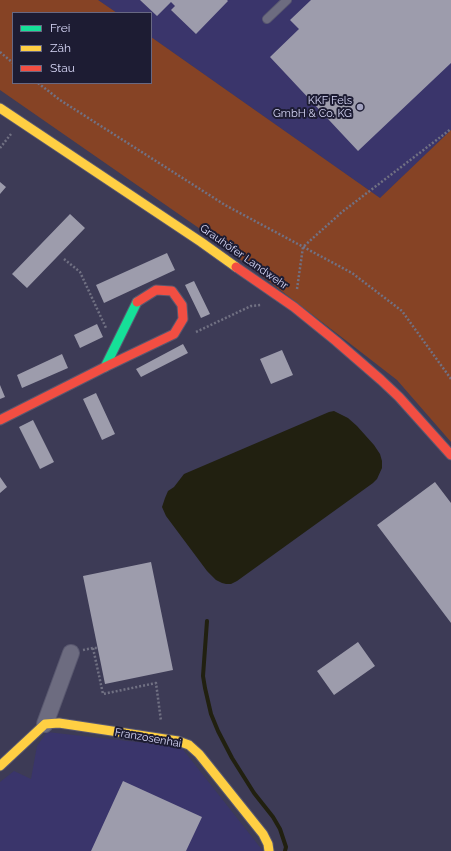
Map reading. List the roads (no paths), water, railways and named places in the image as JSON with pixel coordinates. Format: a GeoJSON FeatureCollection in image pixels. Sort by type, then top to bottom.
{"type":"FeatureCollection","features":[{"type":"Feature","properties":{"kind":"street","name":"Grauhöfer Landwehr"},"geometry":{"type":"LineString","coordinates":[[0,108],[201,242],[294,307],[336,341],[399,397],[451,456]]}},
{"type":"Feature","properties":{"kind":"street"},"geometry":{"type":"LineString","coordinates":[[0,420],[174,334],[183,319],[182,305],[172,291],[156,290],[137,301],[105,367]]}},
{"type":"Feature","properties":{"kind":"street"},"geometry":{"type":"LineString","coordinates":[[0,766],[45,724],[71,653]]}},
{"type":"Feature","properties":{"kind":"street","name":"Franzosenhai"},"geometry":{"type":"LineString","coordinates":[[45,724],[59,723],[178,741],[189,745],[199,754],[263,834],[268,844],[269,851]]}},
{"type":"Feature","properties":{"kind":"lane"},"geometry":{"type":"LineString","coordinates":[[267,19],[287,0]]}},
{"type":"Feature","properties":{"kind":"waterway"},"geometry":{"type":"LineString","coordinates":[[207,621],[203,676],[211,714],[232,758],[254,793],[273,817],[280,829],[286,847],[285,851]]}},
{"type":"Feature","properties":{"kind":"place","name":"KKF Fels GmbH & Co. KG"},"geometry":{"type":"Point","coordinates":[360,107]}}]}
